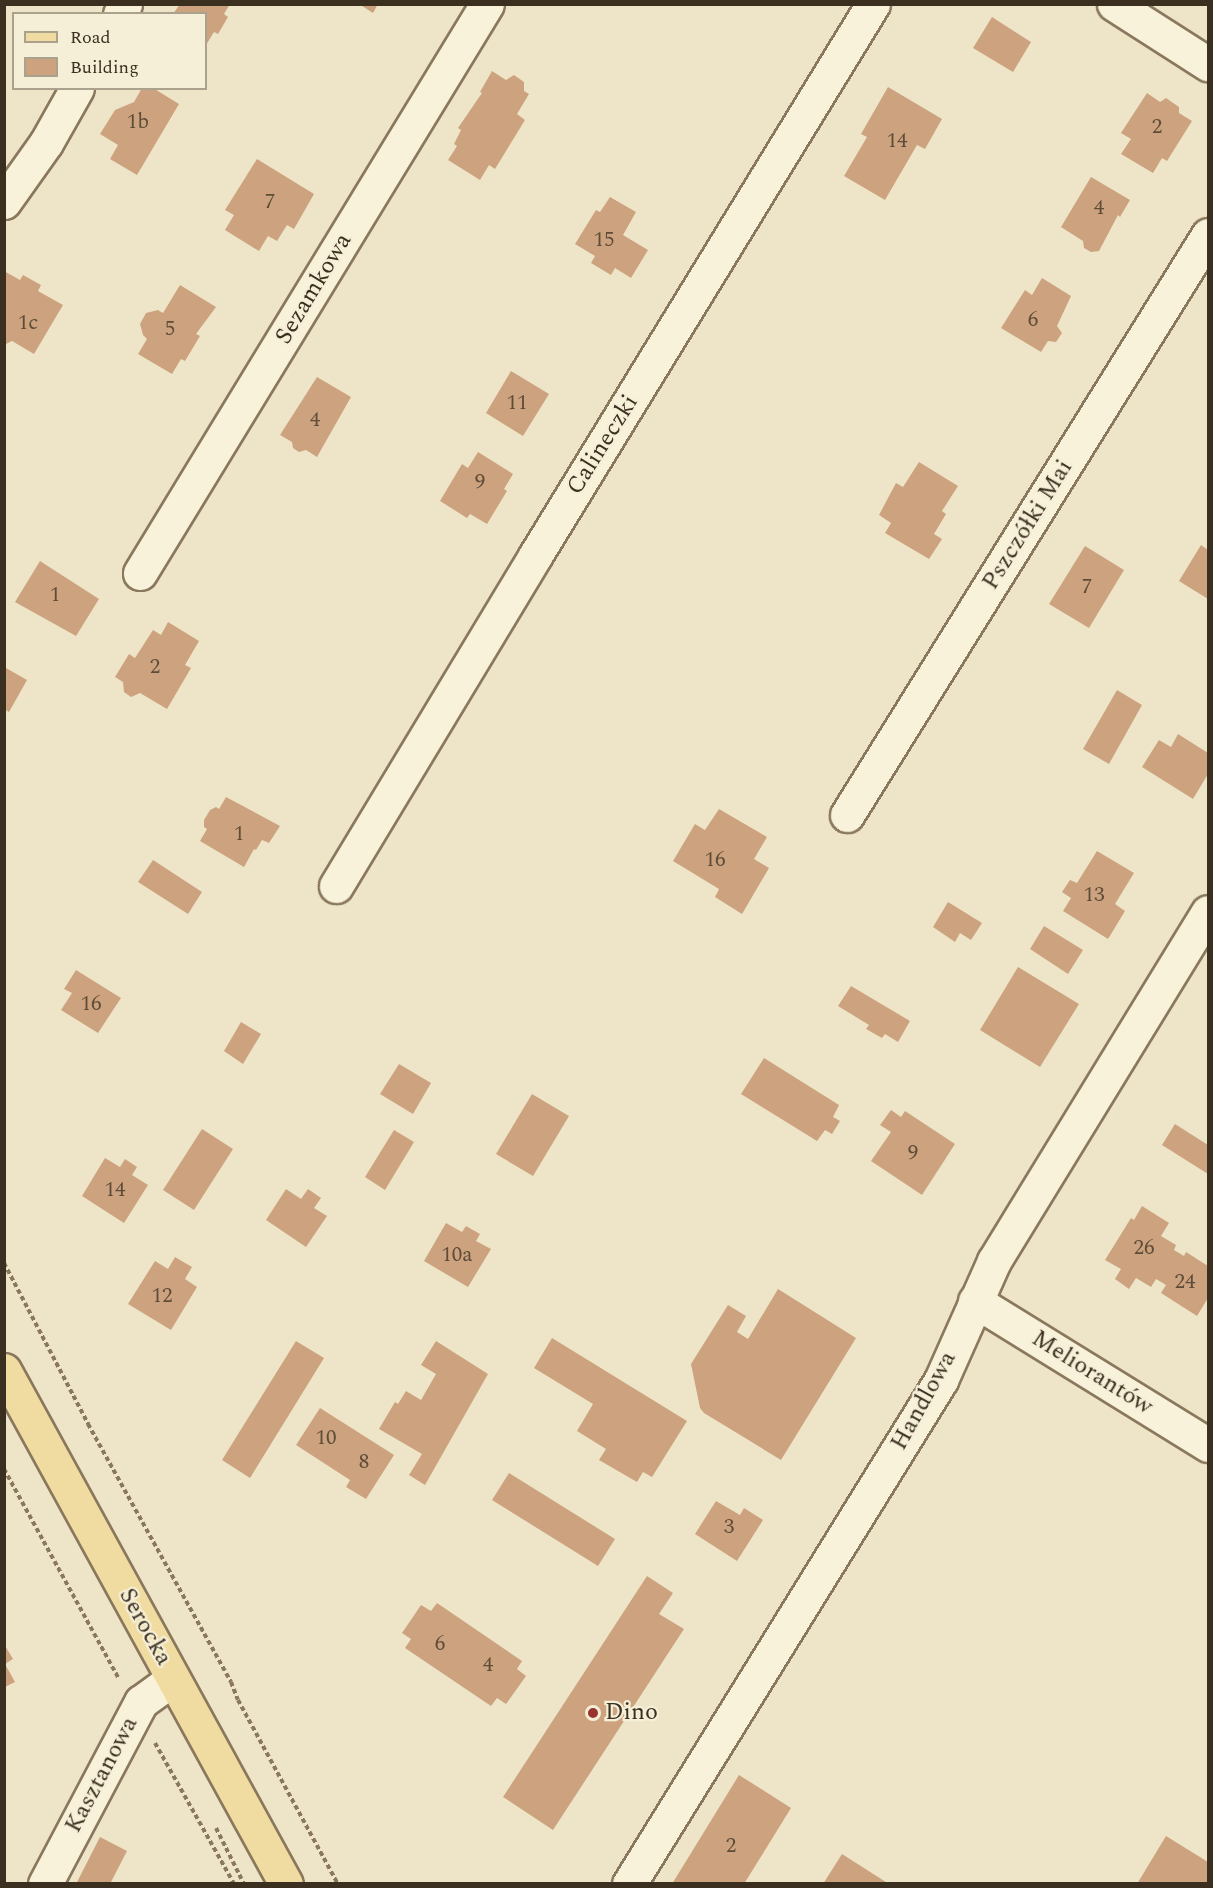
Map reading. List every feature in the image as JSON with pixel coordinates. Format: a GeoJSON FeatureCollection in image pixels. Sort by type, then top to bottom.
{"type":"FeatureCollection","features":[{"type":"Feature","properties":{"kind":"main road","name":"Serocka"},"geometry":{"type":"LineString","coordinates":[[4,1370],[286,1884]]}},
{"type":"Feature","properties":{"kind":"street","name":"Sezamkowa"},"geometry":{"type":"LineString","coordinates":[[140,573],[487,4]]}},
{"type":"Feature","properties":{"kind":"street","name":"Calineczki"},"geometry":{"type":"LineString","coordinates":[[336,886],[873,4]]}},
{"type":"Feature","properties":{"kind":"street"},"geometry":{"type":"LineString","coordinates":[[1114,4],[1209,64]]}},
{"type":"Feature","properties":{"kind":"street"},"geometry":{"type":"LineString","coordinates":[[4,202],[46,143],[76,90]]}},
{"type":"Feature","properties":{"kind":"street","name":"Pszczółki Mai"},"geometry":{"type":"LineString","coordinates":[[847,815],[1209,236]]}},
{"type":"Feature","properties":{"kind":"street","name":"Handlowa"},"geometry":{"type":"LineString","coordinates":[[629,1884],[940,1380],[994,1261],[1209,912]]}},
{"type":"Feature","properties":{"kind":"street","name":"Meliorantów"},"geometry":{"type":"LineString","coordinates":[[975,1301],[1209,1445]]}},
{"type":"Feature","properties":{"kind":"street","name":"Kasztanowa"},"geometry":{"type":"LineString","coordinates":[[45,1884],[141,1702],[173,1679]]}},
{"type":"Feature","properties":{"kind":"path"},"geometry":{"type":"LineString","coordinates":[[4,1263],[88,1424],[231,1682],[238,1700],[338,1884]]}},
{"type":"Feature","properties":{"kind":"building"},"geometry":{"type":"Polygon","coordinates":[[[180,4],[230,4],[224,14],[228,17],[218,34],[214,32],[207,43],[207,12],[174,12],[180,4]]]}},
{"type":"Feature","properties":{"kind":"building"},"geometry":{"type":"Polygon","coordinates":[[[359,4],[378,4],[373,13],[359,4]]]}},
{"type":"Feature","properties":{"kind":"building"},"geometry":{"type":"Polygon","coordinates":[[[992,17],[1031,42],[1013,72],[973,48],[992,17]]]}},
{"type":"Feature","properties":{"kind":"building"},"geometry":{"type":"Polygon","coordinates":[[[492,71],[506,80],[514,75],[524,82],[524,91],[529,94],[517,114],[525,120],[495,169],[489,165],[480,180],[448,160],[457,146],[454,144],[461,130],[458,128],[482,93],[480,92],[492,71]]]}},
{"type":"Feature","properties":{"kind":"building"},"geometry":{"type":"Polygon","coordinates":[[[888,87],[942,119],[925,149],[917,145],[885,200],[844,176],[867,137],[861,134],[888,87]]]}},
{"type":"Feature","properties":{"kind":"building"},"geometry":{"type":"Polygon","coordinates":[[[141,90],[156,90],[179,104],[137,175],[110,159],[118,145],[100,134],[115,110],[134,102],[141,90]]]}},
{"type":"Feature","properties":{"kind":"building"},"geometry":{"type":"Polygon","coordinates":[[[1147,93],[1160,102],[1166,98],[1179,107],[1179,113],[1192,121],[1167,161],[1162,158],[1153,173],[1121,154],[1131,139],[1121,133],[1147,93]]]}},
{"type":"Feature","properties":{"kind":"building"},"geometry":{"type":"Polygon","coordinates":[[[257,159],[314,194],[294,229],[287,225],[277,241],[268,236],[259,251],[225,230],[234,215],[225,210],[257,159]]]}},
{"type":"Feature","properties":{"kind":"building"},"geometry":{"type":"Polygon","coordinates":[[[1091,177],[1130,200],[1120,217],[1118,215],[1099,251],[1091,252],[1084,248],[1083,241],[1061,227],[1091,177]]]}},
{"type":"Feature","properties":{"kind":"building"},"geometry":{"type":"Polygon","coordinates":[[[610,197],[636,212],[623,235],[648,250],[631,278],[615,268],[611,275],[591,263],[595,256],[575,244],[596,210],[600,212],[610,197]]]}},
{"type":"Feature","properties":{"kind":"building"},"geometry":{"type":"Polygon","coordinates":[[[4,271],[20,280],[23,275],[41,285],[38,291],[63,305],[34,354],[12,341],[4,345],[4,271]]]}},
{"type":"Feature","properties":{"kind":"building"},"geometry":{"type":"Polygon","coordinates":[[[1042,278],[1071,296],[1057,326],[1062,333],[1056,342],[1048,341],[1041,352],[1001,328],[1025,290],[1032,295],[1042,278]]]}},
{"type":"Feature","properties":{"kind":"building"},"geometry":{"type":"Polygon","coordinates":[[[180,285],[216,307],[196,334],[200,336],[185,361],[181,359],[172,374],[138,354],[147,339],[143,335],[140,324],[146,313],[158,310],[163,313],[180,285]]]}},
{"type":"Feature","properties":{"kind":"building"},"geometry":{"type":"Polygon","coordinates":[[[511,371],[549,394],[523,436],[486,413],[511,371]]]}},
{"type":"Feature","properties":{"kind":"building"},"geometry":{"type":"Polygon","coordinates":[[[317,377],[351,397],[317,457],[306,450],[299,452],[293,448],[292,442],[280,435],[317,377]]]}},
{"type":"Feature","properties":{"kind":"building"},"geometry":{"type":"Polygon","coordinates":[[[478,452],[513,474],[504,489],[507,491],[487,524],[470,514],[467,518],[440,501],[462,464],[468,468],[478,452]]]}},
{"type":"Feature","properties":{"kind":"building"},"geometry":{"type":"Polygon","coordinates":[[[919,462],[958,486],[942,511],[946,514],[934,534],[942,539],[929,559],[885,533],[891,523],[879,515],[896,483],[903,487],[919,462]]]}},
{"type":"Feature","properties":{"kind":"building"},"geometry":{"type":"Polygon","coordinates":[[[1201,545],[1208,550],[1208,599],[1179,581],[1201,545]]]}},
{"type":"Feature","properties":{"kind":"building"},"geometry":{"type":"Polygon","coordinates":[[[1085,546],[1124,570],[1089,628],[1049,604],[1085,546]]]}},
{"type":"Feature","properties":{"kind":"building"},"geometry":{"type":"Polygon","coordinates":[[[40,561],[99,599],[76,636],[15,602],[40,561]]]}},
{"type":"Feature","properties":{"kind":"building"},"geometry":{"type":"Polygon","coordinates":[[[168,622],[199,641],[185,665],[191,668],[167,709],[140,693],[131,697],[124,692],[123,682],[115,677],[129,654],[135,658],[153,630],[161,635],[168,622]]]}},
{"type":"Feature","properties":{"kind":"building"},"geometry":{"type":"Polygon","coordinates":[[[6,668],[27,680],[9,712],[4,709],[6,668]]]}},
{"type":"Feature","properties":{"kind":"building"},"geometry":{"type":"Polygon","coordinates":[[[1117,690],[1142,705],[1109,764],[1083,749],[1117,690]]]}},
{"type":"Feature","properties":{"kind":"building"},"geometry":{"type":"Polygon","coordinates":[[[1178,734],[1208,753],[1208,774],[1193,799],[1142,767],[1159,740],[1171,747],[1178,734]]]}},
{"type":"Feature","properties":{"kind":"building"},"geometry":{"type":"Polygon","coordinates":[[[226,797],[280,826],[269,843],[262,840],[256,850],[254,849],[244,867],[200,841],[207,829],[204,827],[204,820],[210,810],[216,807],[219,809],[226,797]]]}},
{"type":"Feature","properties":{"kind":"building"},"geometry":{"type":"Polygon","coordinates":[[[719,809],[767,837],[754,859],[769,868],[742,914],[715,897],[719,889],[673,861],[695,824],[705,830],[719,809]]]}},
{"type":"Feature","properties":{"kind":"building"},"geometry":{"type":"Polygon","coordinates":[[[1097,851],[1134,873],[1115,904],[1125,911],[1108,939],[1063,911],[1071,898],[1062,892],[1070,880],[1077,883],[1097,851]]]}},
{"type":"Feature","properties":{"kind":"building"},"geometry":{"type":"Polygon","coordinates":[[[153,860],[202,892],[188,914],[138,882],[153,860]]]}},
{"type":"Feature","properties":{"kind":"building"},"geometry":{"type":"Polygon","coordinates":[[[948,902],[982,923],[971,940],[960,933],[955,942],[933,927],[948,902]]]}},
{"type":"Feature","properties":{"kind":"building"},"geometry":{"type":"Polygon","coordinates":[[[1044,926],[1083,950],[1068,974],[1030,949],[1044,926]]]}},
{"type":"Feature","properties":{"kind":"building"},"geometry":{"type":"Polygon","coordinates":[[[1018,967],[1079,1004],[1040,1067],[980,1030],[1018,967]]]}},
{"type":"Feature","properties":{"kind":"building"},"geometry":{"type":"Polygon","coordinates":[[[76,970],[121,998],[98,1033],[61,1010],[72,993],[64,989],[76,970]]]}},
{"type":"Feature","properties":{"kind":"building"},"geometry":{"type":"Polygon","coordinates":[[[851,986],[910,1021],[898,1042],[885,1034],[882,1038],[866,1029],[869,1025],[838,1006],[851,986]]]}},
{"type":"Feature","properties":{"kind":"building"},"geometry":{"type":"Polygon","coordinates":[[[241,1022],[261,1034],[243,1064],[224,1051],[241,1022]]]}},
{"type":"Feature","properties":{"kind":"building"},"geometry":{"type":"Polygon","coordinates":[[[764,1058],[839,1105],[833,1117],[840,1121],[832,1134],[825,1130],[817,1141],[741,1094],[764,1058]]]}},
{"type":"Feature","properties":{"kind":"building"},"geometry":{"type":"Polygon","coordinates":[[[399,1064],[431,1083],[413,1114],[380,1094],[399,1064]]]}},
{"type":"Feature","properties":{"kind":"building"},"geometry":{"type":"Polygon","coordinates":[[[532,1094],[569,1116],[533,1176],[496,1154],[532,1094]]]}},
{"type":"Feature","properties":{"kind":"building"},"geometry":{"type":"Polygon","coordinates":[[[891,1110],[901,1117],[905,1111],[955,1144],[922,1195],[871,1161],[891,1132],[880,1125],[891,1110]]]}},
{"type":"Feature","properties":{"kind":"building"},"geometry":{"type":"Polygon","coordinates":[[[1175,1124],[1208,1145],[1208,1174],[1162,1145],[1175,1124]]]}},
{"type":"Feature","properties":{"kind":"building"},"geometry":{"type":"Polygon","coordinates":[[[202,1129],[233,1149],[194,1210],[163,1190],[202,1129]]]}},
{"type":"Feature","properties":{"kind":"building"},"geometry":{"type":"Polygon","coordinates":[[[394,1130],[414,1142],[385,1190],[365,1177],[394,1130]]]}},
{"type":"Feature","properties":{"kind":"building"},"geometry":{"type":"Polygon","coordinates":[[[105,1158],[120,1167],[125,1159],[137,1167],[132,1175],[148,1185],[124,1223],[82,1196],[105,1158]]]}},
{"type":"Feature","properties":{"kind":"building"},"geometry":{"type":"Polygon","coordinates":[[[286,1189],[301,1199],[308,1189],[321,1198],[314,1208],[327,1216],[306,1247],[266,1220],[286,1189]]]}},
{"type":"Feature","properties":{"kind":"building"},"geometry":{"type":"Polygon","coordinates":[[[1142,1206],[1169,1223],[1161,1236],[1176,1245],[1174,1250],[1184,1256],[1186,1252],[1208,1266],[1208,1298],[1197,1316],[1161,1293],[1166,1285],[1156,1279],[1151,1287],[1136,1278],[1129,1289],[1115,1279],[1121,1269],[1105,1260],[1131,1218],[1134,1220],[1142,1206]]]}},
{"type":"Feature","properties":{"kind":"building"},"geometry":{"type":"Polygon","coordinates":[[[446,1223],[462,1232],[466,1226],[480,1234],[476,1241],[491,1249],[468,1287],[424,1261],[446,1223]]]}},
{"type":"Feature","properties":{"kind":"building"},"geometry":{"type":"Polygon","coordinates":[[[175,1257],[192,1267],[185,1279],[197,1287],[171,1330],[128,1304],[155,1261],[168,1269],[175,1257]]]}},
{"type":"Feature","properties":{"kind":"building"},"geometry":{"type":"Polygon","coordinates":[[[778,1289],[856,1338],[781,1460],[704,1413],[700,1408],[691,1364],[728,1305],[746,1316],[737,1332],[748,1339],[778,1289]]]}},
{"type":"Feature","properties":{"kind":"building"},"geometry":{"type":"Polygon","coordinates":[[[552,1338],[687,1421],[652,1477],[643,1472],[637,1482],[599,1460],[606,1449],[577,1431],[593,1404],[534,1368],[552,1338]]]}},
{"type":"Feature","properties":{"kind":"building"},"geometry":{"type":"Polygon","coordinates":[[[296,1341],[324,1358],[250,1478],[222,1460],[296,1341]]]}},
{"type":"Feature","properties":{"kind":"building"},"geometry":{"type":"Polygon","coordinates":[[[436,1341],[488,1374],[425,1485],[409,1475],[422,1454],[379,1429],[395,1402],[398,1404],[406,1391],[421,1400],[436,1374],[421,1365],[436,1341]]]}},
{"type":"Feature","properties":{"kind":"building"},"geometry":{"type":"Polygon","coordinates":[[[320,1408],[394,1455],[366,1499],[346,1487],[350,1480],[296,1445],[320,1408]]]}},
{"type":"Feature","properties":{"kind":"building"},"geometry":{"type":"Polygon","coordinates":[[[509,1473],[615,1539],[598,1566],[492,1500],[509,1473]]]}},
{"type":"Feature","properties":{"kind":"building"},"geometry":{"type":"Polygon","coordinates":[[[716,1501],[740,1515],[744,1508],[763,1520],[737,1561],[695,1534],[716,1501]]]}},
{"type":"Feature","properties":{"kind":"building","name":"Dino"},"geometry":{"type":"Polygon","coordinates":[[[647,1576],[673,1593],[659,1614],[684,1629],[553,1830],[503,1797],[647,1576]]]}},
{"type":"Feature","properties":{"kind":"building"},"geometry":{"type":"Polygon","coordinates":[[[437,1603],[522,1661],[517,1669],[526,1676],[506,1704],[497,1698],[491,1706],[405,1648],[411,1639],[402,1633],[421,1605],[431,1611],[437,1603]]]}},
{"type":"Feature","properties":{"kind":"building"},"geometry":{"type":"Polygon","coordinates":[[[4,1644],[13,1659],[5,1664],[15,1682],[5,1687],[4,1644]]]}},
{"type":"Feature","properties":{"kind":"building"},"geometry":{"type":"Polygon","coordinates":[[[739,1775],[791,1808],[744,1884],[672,1884],[739,1775]]]}},
{"type":"Feature","properties":{"kind":"building"},"geometry":{"type":"Polygon","coordinates":[[[1166,1836],[1208,1862],[1208,1884],[1137,1884],[1166,1836]]]}},
{"type":"Feature","properties":{"kind":"building"},"geometry":{"type":"Polygon","coordinates":[[[100,1837],[127,1851],[110,1884],[76,1884],[100,1837]]]}},
{"type":"Feature","properties":{"kind":"building"},"geometry":{"type":"Polygon","coordinates":[[[842,1854],[889,1884],[823,1884],[842,1854]]]}},
{"type":"Feature","properties":{"kind":"place","name":"Dino"},"geometry":{"type":"Point","coordinates":[593,1713]}}]}
